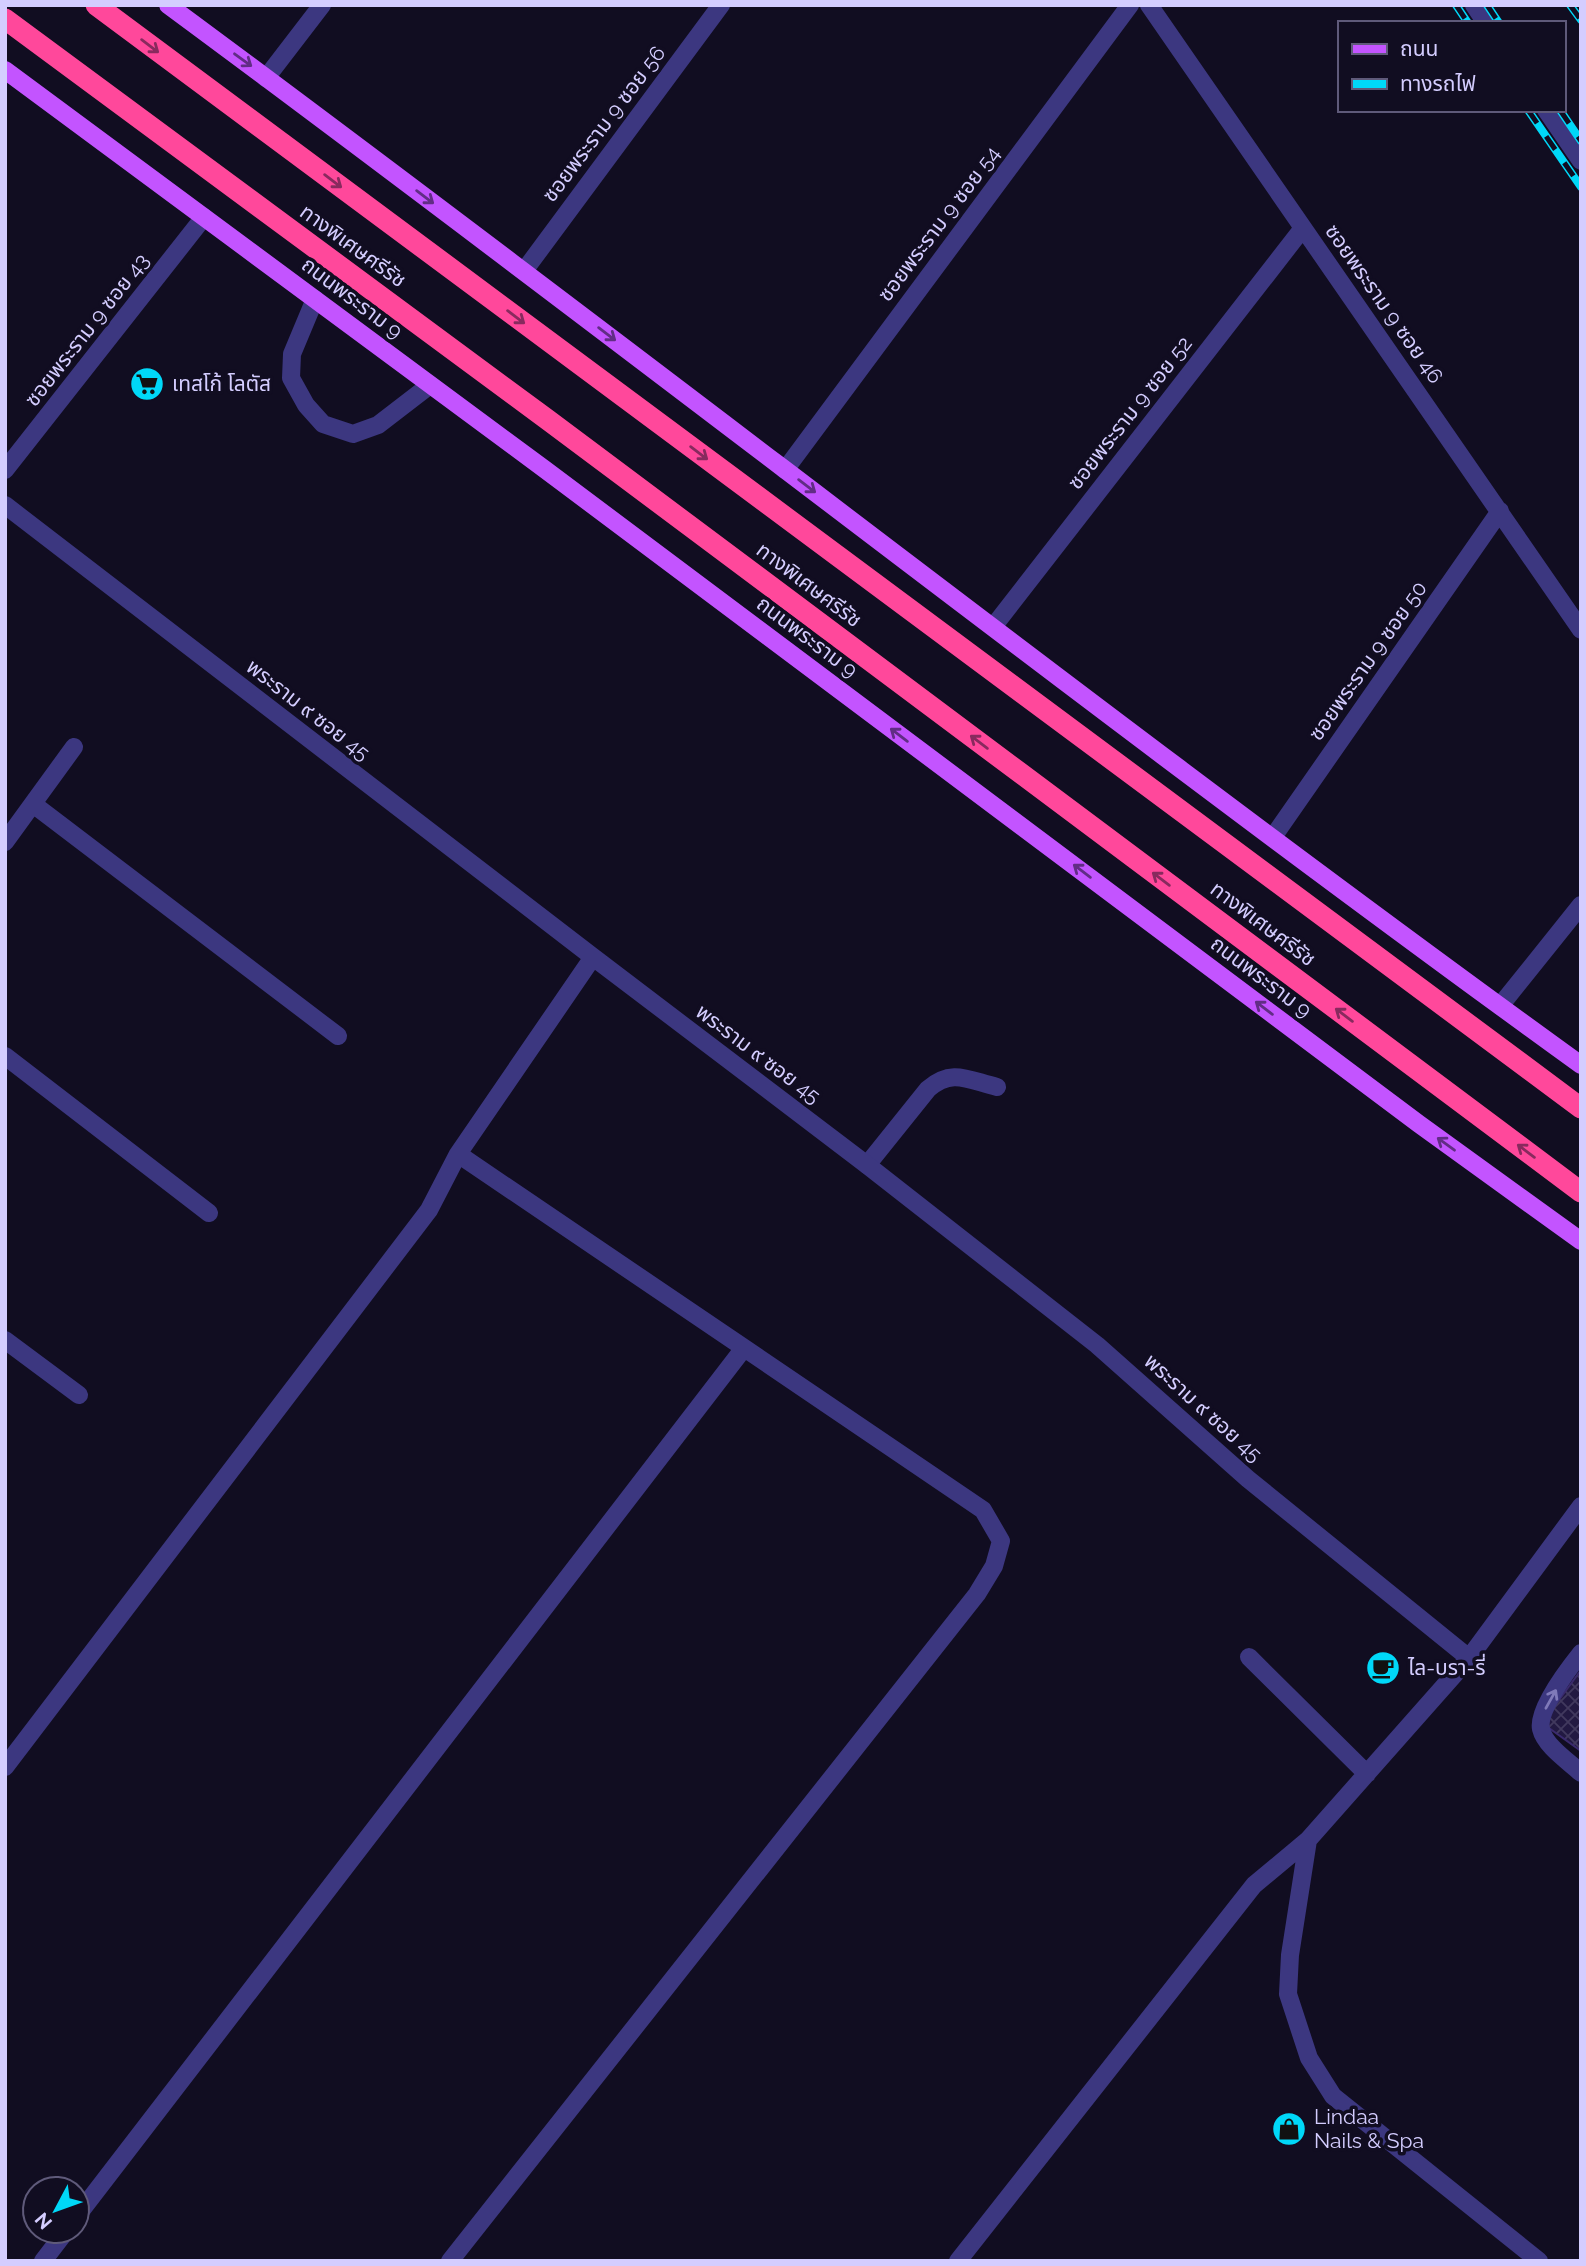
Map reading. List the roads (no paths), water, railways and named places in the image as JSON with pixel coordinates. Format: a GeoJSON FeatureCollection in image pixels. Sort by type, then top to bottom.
{"type":"FeatureCollection","features":[{"type":"Feature","properties":{"kind":"highway","name":"ทางพิเศษศรีรัช"},"geometry":{"type":"LineString","coordinates":[[96,5],[1581,1108]]}},
{"type":"Feature","properties":{"kind":"highway","name":"ทางพิเศษศรีรัช"},"geometry":{"type":"LineString","coordinates":[[5,19],[537,412],[1581,1192]]}},
{"type":"Feature","properties":{"kind":"main road"},"geometry":{"type":"LineString","coordinates":[[168,5],[993,627],[1581,1065]]}},
{"type":"Feature","properties":{"kind":"main road","name":"ถนนพระราม 9"},"geometry":{"type":"LineString","coordinates":[[5,70],[1419,1124],[1581,1241]]}},
{"type":"Feature","properties":{"kind":"street"},"geometry":{"type":"LineString","coordinates":[[266,78],[322,5]]}},
{"type":"Feature","properties":{"kind":"street","name":"ซอยพระราม 9 ซอย 56"},"geometry":{"type":"LineString","coordinates":[[524,271],[720,5]]}},
{"type":"Feature","properties":{"kind":"street","name":"ซอยพระราม 9 ซอย 54"},"geometry":{"type":"LineString","coordinates":[[785,470],[1130,5]]}},
{"type":"Feature","properties":{"kind":"street","name":"ซอยพระราม 9 ซอย 46"},"geometry":{"type":"LineString","coordinates":[[1149,5],[1581,630]]}},
{"type":"Feature","properties":{"kind":"street"},"geometry":{"type":"LineString","coordinates":[[1474,5],[1485,21]]}},
{"type":"Feature","properties":{"kind":"street"},"geometry":{"type":"LineString","coordinates":[[1547,112],[1581,161]]}},
{"type":"Feature","properties":{"kind":"street","name":"ซอยพระราม 9 ซอย 43"},"geometry":{"type":"LineString","coordinates":[[5,470],[204,218]]}},
{"type":"Feature","properties":{"kind":"street","name":"ซอยพระราม 9 ซอย 52"},"geometry":{"type":"LineString","coordinates":[[993,627],[1303,228]]}},
{"type":"Feature","properties":{"kind":"street"},"geometry":{"type":"LineString","coordinates":[[315,299],[292,354],[290,378],[306,405],[323,424],[353,434],[378,425],[430,385]]}},
{"type":"Feature","properties":{"kind":"street","name":"พระราม ๙ ซอย 45"},"geometry":{"type":"LineString","coordinates":[[5,505],[867,1165],[1097,1345],[1248,1479],[1469,1658]]}},
{"type":"Feature","properties":{"kind":"street","name":"ซอยพระราม 9 ซอย 50"},"geometry":{"type":"LineString","coordinates":[[1273,837],[1500,511]]}},
{"type":"Feature","properties":{"kind":"street"},"geometry":{"type":"LineString","coordinates":[[5,842],[74,747]]}},
{"type":"Feature","properties":{"kind":"street"},"geometry":{"type":"LineString","coordinates":[[33,804],[338,1036]]}},
{"type":"Feature","properties":{"kind":"street"},"geometry":{"type":"LineString","coordinates":[[1500,1006],[1581,905]]}},
{"type":"Feature","properties":{"kind":"street"},"geometry":{"type":"LineString","coordinates":[[5,1767],[429,1210],[458,1154],[593,957]]}},
{"type":"Feature","properties":{"kind":"street"},"geometry":{"type":"LineString","coordinates":[[5,1056],[209,1213]]}},
{"type":"Feature","properties":{"kind":"street"},"geometry":{"type":"LineString","coordinates":[[867,1165],[939,1079],[953,1076],[997,1087]]}},
{"type":"Feature","properties":{"kind":"street"},"geometry":{"type":"LineString","coordinates":[[450,2261],[976,1594],[994,1566],[1001,1541],[983,1510],[458,1154]]}},
{"type":"Feature","properties":{"kind":"street"},"geometry":{"type":"LineString","coordinates":[[5,1339],[79,1395]]}},
{"type":"Feature","properties":{"kind":"street"},"geometry":{"type":"LineString","coordinates":[[91,2198],[744,1348]]}},
{"type":"Feature","properties":{"kind":"street"},"geometry":{"type":"LineString","coordinates":[[958,2261],[1254,1885],[1308,1840],[1469,1658],[1581,1506]]}},
{"type":"Feature","properties":{"kind":"street"},"geometry":{"type":"LineString","coordinates":[[1581,1653],[1567,1670],[1541,1720],[1541,1731],[1549,1744],[1581,1773]]}},
{"type":"Feature","properties":{"kind":"street"},"geometry":{"type":"LineString","coordinates":[[1249,1657],[1367,1774]]}},
{"type":"Feature","properties":{"kind":"street"},"geometry":{"type":"LineString","coordinates":[[1308,1840],[1290,1955],[1288,1994],[1309,2059],[1333,2096],[1539,2261]]}},
{"type":"Feature","properties":{"kind":"street"},"geometry":{"type":"LineString","coordinates":[[43,2261],[55,2245]]}},
{"type":"Feature","properties":{"kind":"railway"},"geometry":{"type":"LineString","coordinates":[[1456,5],[1467,21]]}},
{"type":"Feature","properties":{"kind":"railway"},"geometry":{"type":"LineString","coordinates":[[1487,5],[1498,21]]}},
{"type":"Feature","properties":{"kind":"railway"},"geometry":{"type":"LineString","coordinates":[[1570,5],[1581,20]]}},
{"type":"Feature","properties":{"kind":"railway"},"geometry":{"type":"LineString","coordinates":[[1529,112],[1581,187]]}},
{"type":"Feature","properties":{"kind":"railway"},"geometry":{"type":"LineString","coordinates":[[1561,112],[1581,141]]}},
{"type":"Feature","properties":{"kind":"place","name":"เทสโก้ โลตัส"},"geometry":{"type":"Point","coordinates":[147,384]}},
{"type":"Feature","properties":{"kind":"place","name":"ไล-บรา-รี่"},"geometry":{"type":"Point","coordinates":[1383,1668]}},
{"type":"Feature","properties":{"kind":"place","name":"Lindaa Nails & Spa"},"geometry":{"type":"Point","coordinates":[1289,2129]}}]}
